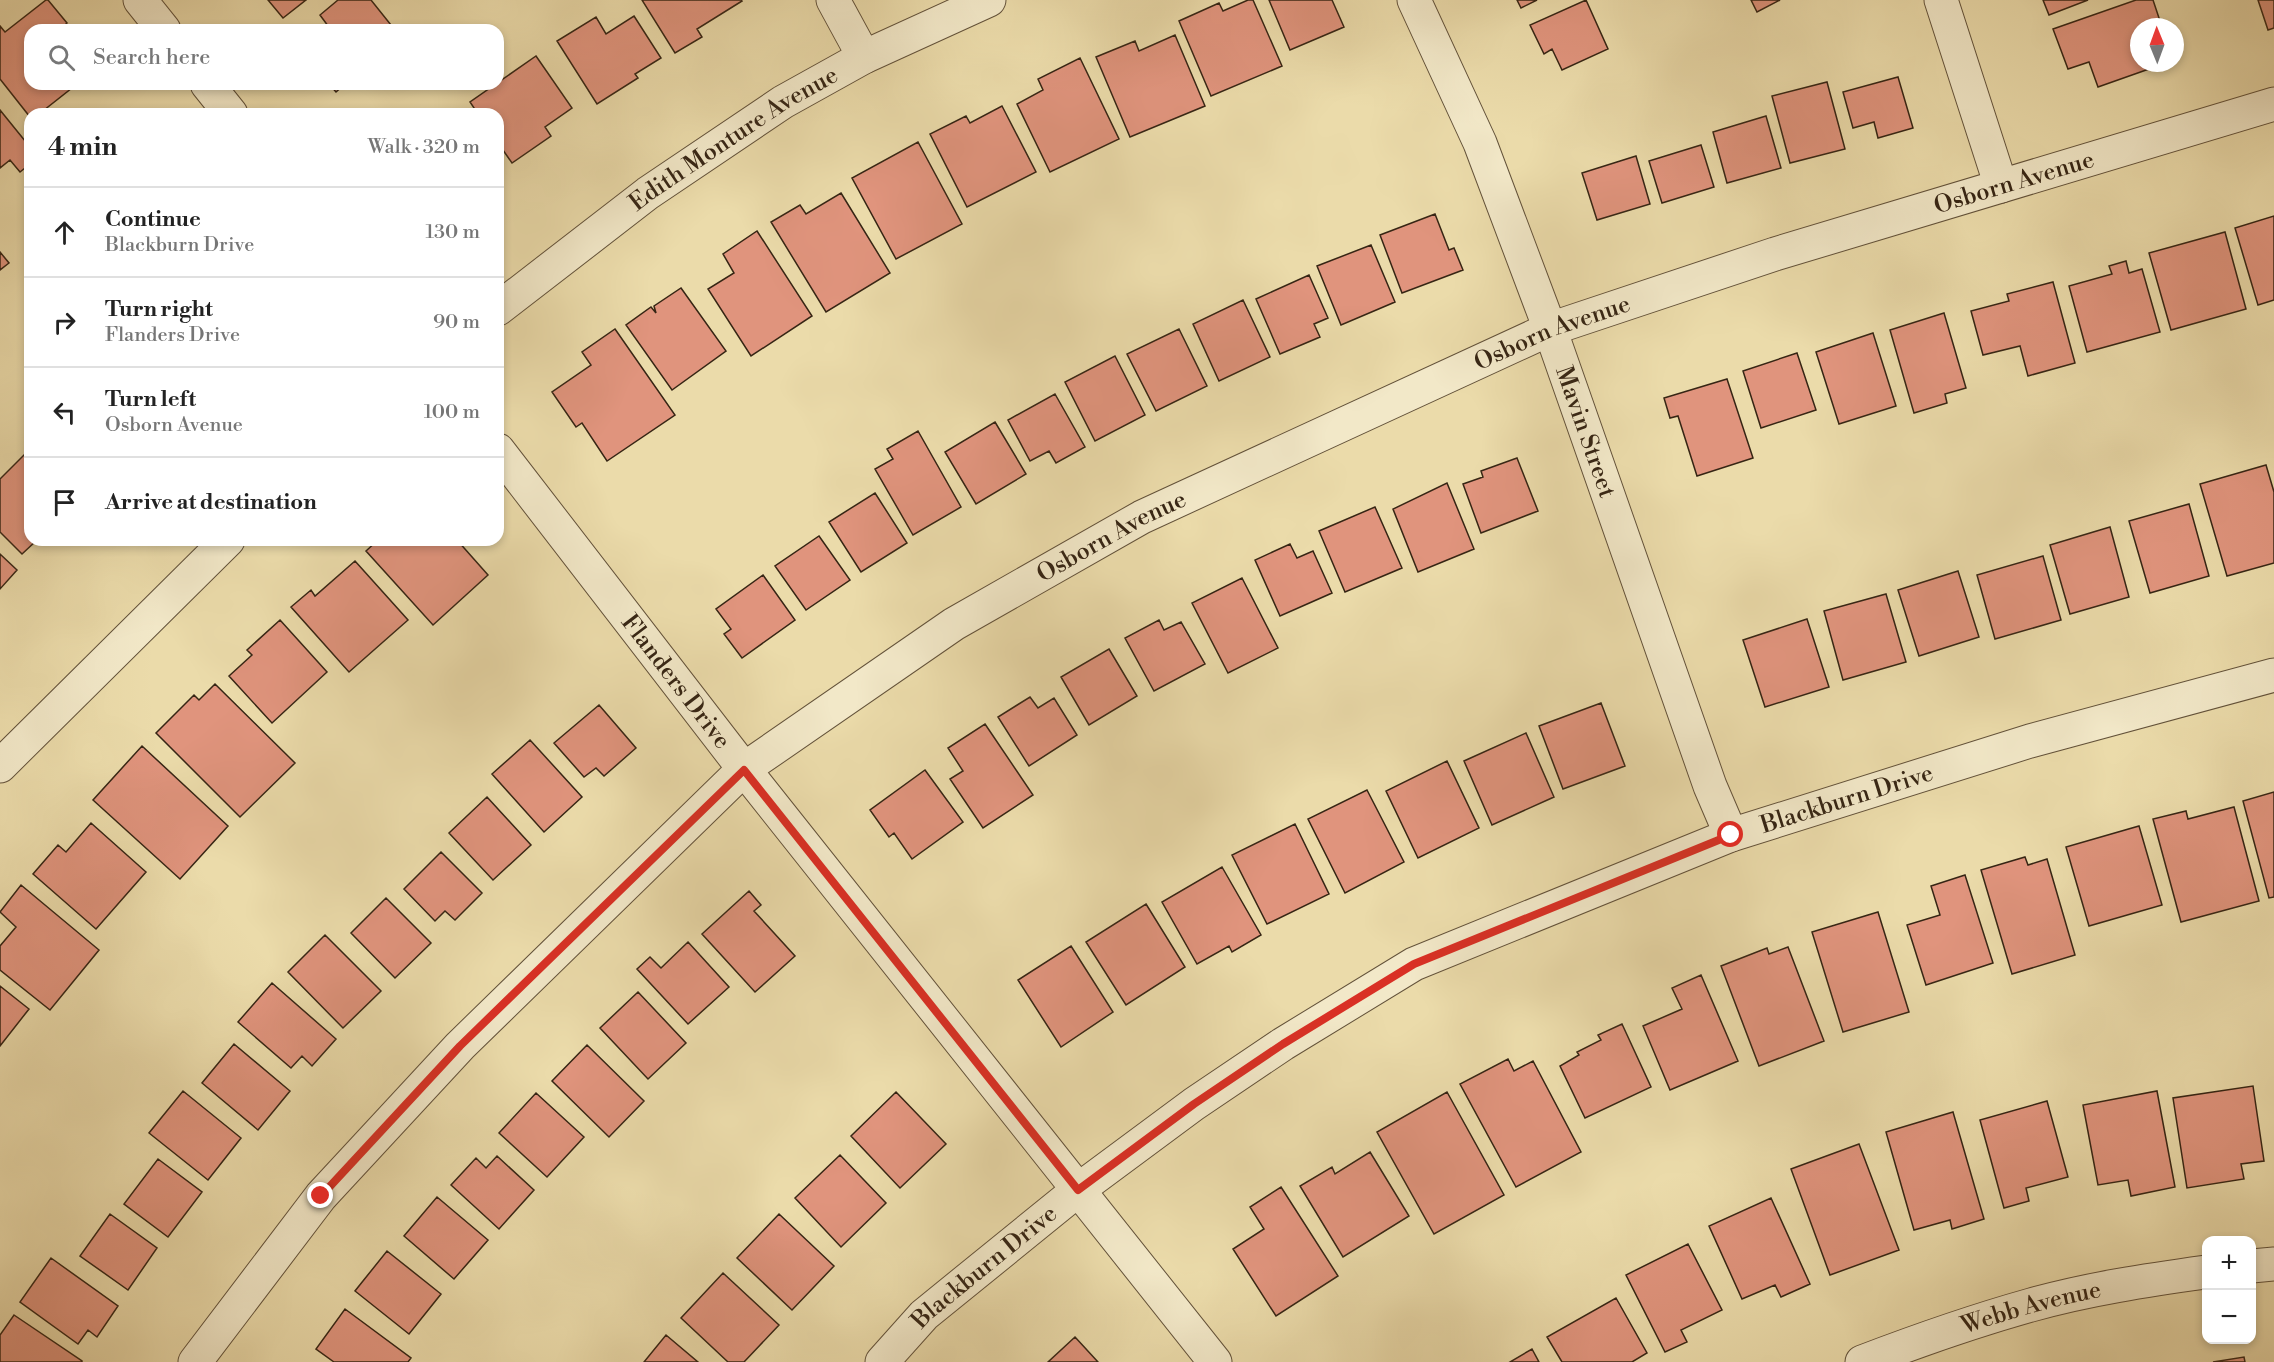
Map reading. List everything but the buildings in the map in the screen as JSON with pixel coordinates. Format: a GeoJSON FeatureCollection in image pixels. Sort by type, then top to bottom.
{"type":"FeatureCollection","features":[{"type":"Feature","properties":{"kind":"street"},"geometry":{"type":"LineString","coordinates":[[140,0],[159,24]]}},
{"type":"Feature","properties":{"kind":"street"},"geometry":{"type":"LineString","coordinates":[[833,0],[864,57]]}},
{"type":"Feature","properties":{"kind":"street","name":"Edith Monture Avenue"},"geometry":{"type":"LineString","coordinates":[[504,304],[648,193],[783,102],[864,57],[989,0]]}},
{"type":"Feature","properties":{"kind":"street","name":"Mavin Street"},"geometry":{"type":"LineString","coordinates":[[1414,0],[1480,143],[1550,329],[1710,786],[1731,835]]}},
{"type":"Feature","properties":{"kind":"street"},"geometry":{"type":"LineString","coordinates":[[1941,0],[2001,186]]}},
{"type":"Feature","properties":{"kind":"street"},"geometry":{"type":"LineString","coordinates":[[212,90],[226,108]]}},
{"type":"Feature","properties":{"kind":"street","name":"Osborn Avenue"},"geometry":{"type":"LineString","coordinates":[[195,1362],[321,1196],[453,1054],[744,770],[954,624],[1142,517],[1550,329],[1775,254],[2274,104]]}},
{"type":"Feature","properties":{"kind":"street","name":"Flanders Drive"},"geometry":{"type":"LineString","coordinates":[[504,458],[744,770],[1215,1362]]}},
{"type":"Feature","properties":{"kind":"street"},"geometry":{"type":"LineString","coordinates":[[0,766],[222,546]]}},
{"type":"Feature","properties":{"kind":"street","name":"Blackburn Drive"},"geometry":{"type":"LineString","coordinates":[[882,1362],[924,1315],[1078,1190],[1194,1104],[1283,1044],[1414,964],[1731,835],[2030,741],[2274,675]]}},
{"type":"Feature","properties":{"kind":"street"},"geometry":{"type":"LineString","coordinates":[[2256,1266],[2274,1264]]}},
{"type":"Feature","properties":{"kind":"street","name":"Webb Avenue"},"geometry":{"type":"LineString","coordinates":[[1862,1362],[1935,1335],[2032,1305],[2129,1283],[2202,1273]]}},
{"type":"Feature","properties":{"kind":"route"},"geometry":{"type":"LineString","coordinates":[[321,1196],[460,1046],[744,770],[1078,1190],[1194,1104],[1283,1044],[1414,964],[1731,835]]}}]}
